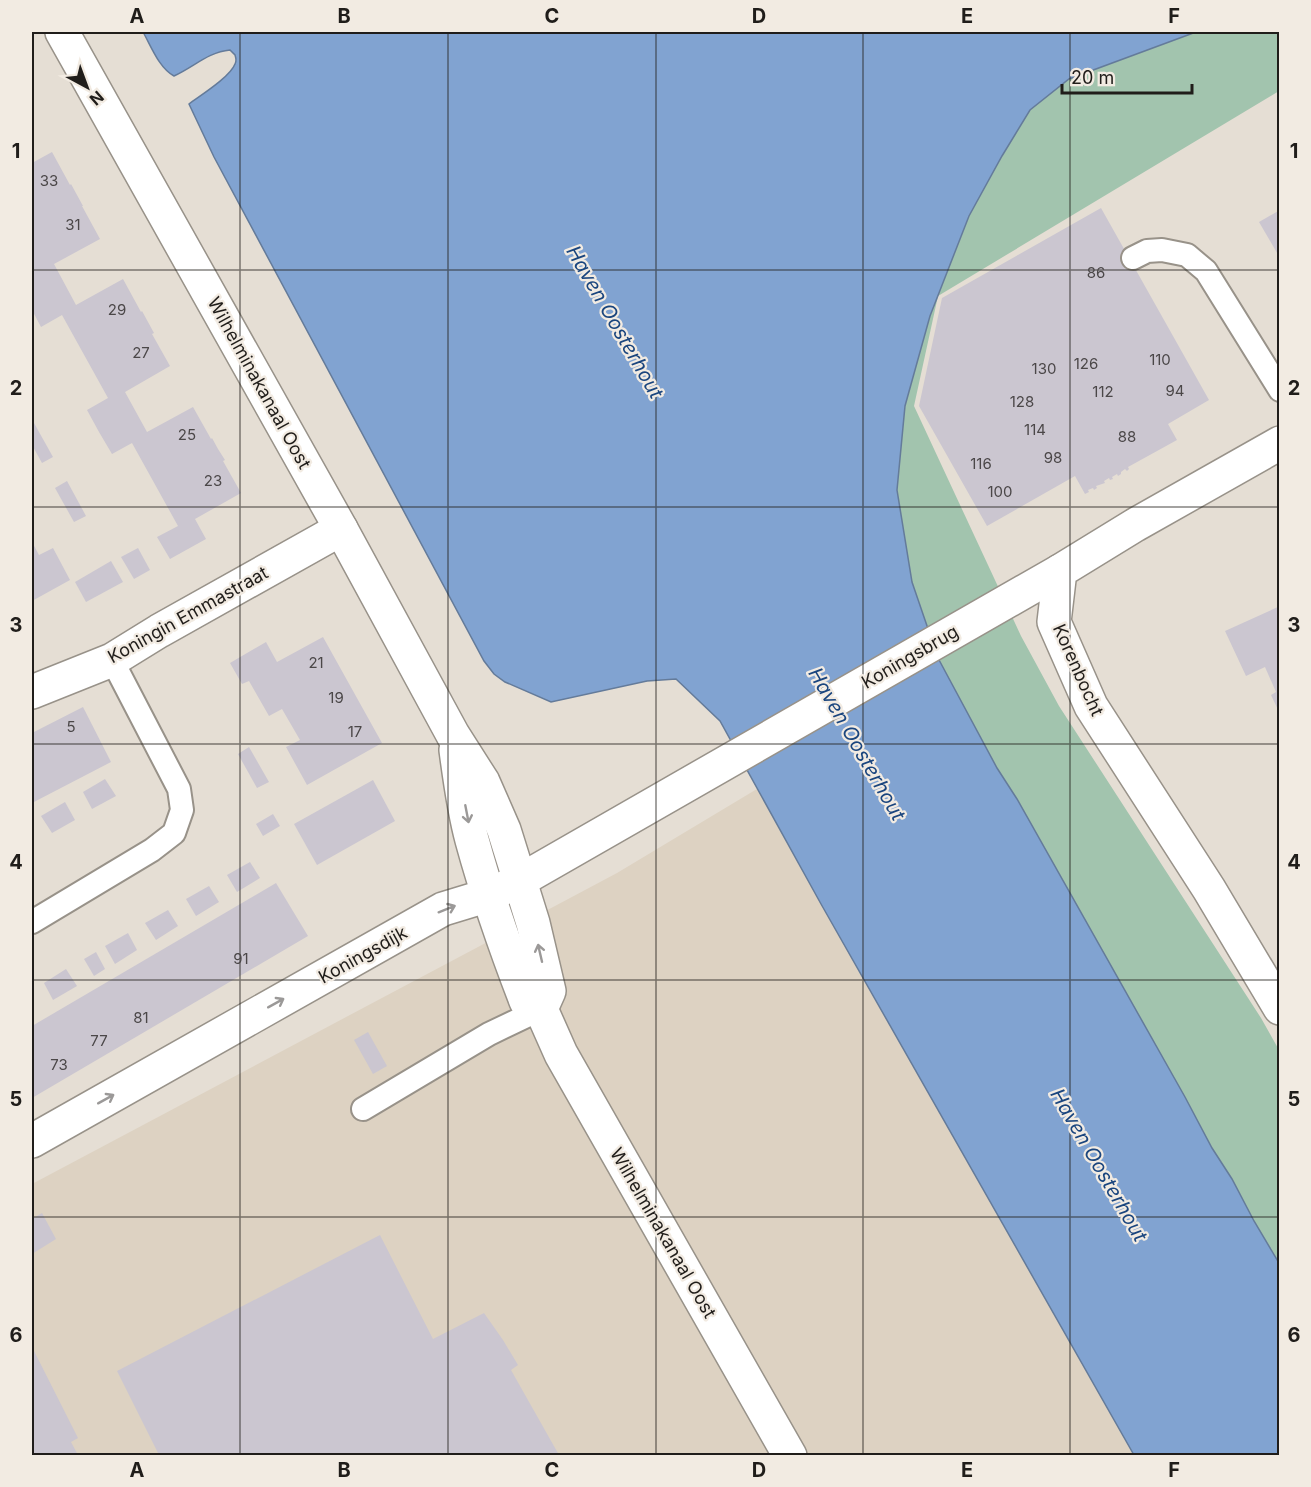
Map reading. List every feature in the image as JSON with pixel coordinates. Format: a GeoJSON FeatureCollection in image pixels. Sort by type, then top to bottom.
{"type":"FeatureCollection","features":[{"type":"Feature","properties":{"kind":"street","name":"Wilhelminakanaal Oost"},"geometry":{"type":"LineString","coordinates":[[62,32],[341,529],[453,735],[483,782],[504,830],[521,880],[549,991],[541,1009]]}},
{"type":"Feature","properties":{"kind":"street"},"geometry":{"type":"LineString","coordinates":[[1060,571],[1134,525],[1280,443]]}},
{"type":"Feature","properties":{"kind":"street","name":"Koningin Emmastraat"},"geometry":{"type":"LineString","coordinates":[[32,692],[112,660],[159,631],[341,529]]}},
{"type":"Feature","properties":{"kind":"street","name":"Koningsbrug"},"geometry":{"type":"LineString","coordinates":[[698,779],[1060,571]]}},
{"type":"Feature","properties":{"kind":"street","name":"Korenbocht"},"geometry":{"type":"LineString","coordinates":[[1060,571],[1054,622],[1091,706],[1209,889],[1280,1008]]}},
{"type":"Feature","properties":{"kind":"street","name":"Wilhelminakanaal Oost"},"geometry":{"type":"LineString","coordinates":[[453,735],[471,838],[526,1001],[541,1009],[561,1054],[790,1455]]}},
{"type":"Feature","properties":{"kind":"street","name":"Koningsdijk"},"geometry":{"type":"LineString","coordinates":[[32,1141],[443,909],[489,895],[521,880],[698,779]]}},
{"type":"Feature","properties":{"kind":"lane"},"geometry":{"type":"LineString","coordinates":[[1133,258],[1147,251],[1162,250],[1186,255],[1206,271],[1280,390]]}},
{"type":"Feature","properties":{"kind":"lane"},"geometry":{"type":"LineString","coordinates":[[32,922],[152,850],[174,833],[182,810],[179,789],[112,660]]}},
{"type":"Feature","properties":{"kind":"lane"},"geometry":{"type":"LineString","coordinates":[[363,1109],[489,1034],[541,1009]]}},
{"type":"Feature","properties":{"kind":"shaded area"},"geometry":{"type":"Polygon","coordinates":[[[820,751],[1235,1456],[32,1456],[32,1184],[617,873],[820,751]]]}},
{"type":"Feature","properties":{"kind":"green space"},"geometry":{"type":"Polygon","coordinates":[[[1196,32],[1279,32],[1279,91],[938,296],[914,406],[1021,636],[1059,706],[1261,1018],[1279,1050],[1279,1263],[1017,799],[997,768],[938,658],[912,582],[897,490],[905,406],[930,316],[969,216],[1030,110],[1069,79],[1196,32]]]}},
{"type":"Feature","properties":{"kind":"water","name":"Haven Oosterhout"},"geometry":{"type":"Polygon","coordinates":[[[143,32],[1196,32],[1069,79],[1030,110],[969,216],[930,316],[905,406],[897,490],[912,582],[938,658],[997,768],[1017,799],[1279,1263],[1279,1455],[1134,1455],[821,904],[720,721],[676,679],[647,681],[551,702],[505,682],[494,674],[484,661],[214,157],[189,104],[215,86],[232,69],[236,63],[235,55],[230,50],[222,51],[174,76],[160,62],[143,32]]]}},
{"type":"Feature","properties":{"kind":"building"},"geometry":{"type":"Polygon","coordinates":[[[52,152],[100,239],[54,264],[76,305],[123,279],[170,366],[125,392],[147,432],[193,407],[225,460],[223,461],[241,493],[195,519],[206,539],[170,559],[157,537],[178,526],[132,443],[112,454],[87,410],[108,398],[62,315],[41,327],[32,310],[32,163],[52,152]]]}},
{"type":"Feature","properties":{"kind":"building"},"geometry":{"type":"Polygon","coordinates":[[[1101,208],[1209,400],[1168,424],[1177,440],[1128,467],[1127,471],[1125,469],[1118,476],[1117,474],[1112,477],[1113,479],[1109,478],[1104,481],[1105,483],[1096,486],[1094,490],[1093,488],[1088,490],[1089,492],[1085,494],[1075,476],[987,526],[919,406],[942,298],[1101,208]]]}},
{"type":"Feature","properties":{"kind":"building"},"geometry":{"type":"Polygon","coordinates":[[[1280,210],[1280,258],[1259,222],[1280,210]]]}},
{"type":"Feature","properties":{"kind":"building"},"geometry":{"type":"Polygon","coordinates":[[[34,423],[53,457],[42,463],[32,445],[32,424],[34,423]]]}},
{"type":"Feature","properties":{"kind":"building"},"geometry":{"type":"Polygon","coordinates":[[[67,481],[86,516],[74,522],[55,488],[67,481]]]}},
{"type":"Feature","properties":{"kind":"building"},"geometry":{"type":"Polygon","coordinates":[[[32,542],[39,555],[53,548],[70,580],[32,601],[32,542]]]}},
{"type":"Feature","properties":{"kind":"building"},"geometry":{"type":"Polygon","coordinates":[[[138,548],[150,570],[134,579],[121,557],[138,548]]]}},
{"type":"Feature","properties":{"kind":"building"},"geometry":{"type":"Polygon","coordinates":[[[111,561],[123,582],[86,602],[75,582],[111,561]]]}},
{"type":"Feature","properties":{"kind":"building"},"geometry":{"type":"Polygon","coordinates":[[[1280,606],[1280,714],[1271,695],[1276,692],[1265,667],[1246,676],[1225,631],[1280,606]]]}},
{"type":"Feature","properties":{"kind":"building"},"geometry":{"type":"Polygon","coordinates":[[[323,637],[382,743],[307,785],[286,747],[300,740],[282,709],[269,716],[249,681],[242,684],[230,663],[266,642],[277,662],[323,637]]]}},
{"type":"Feature","properties":{"kind":"building"},"geometry":{"type":"Polygon","coordinates":[[[83,707],[111,762],[32,803],[32,733],[83,707]]]}},
{"type":"Feature","properties":{"kind":"building"},"geometry":{"type":"Polygon","coordinates":[[[249,747],[269,782],[257,788],[238,754],[249,747]]]}},
{"type":"Feature","properties":{"kind":"building"},"geometry":{"type":"Polygon","coordinates":[[[105,779],[116,796],[92,809],[83,792],[105,779]]]}},
{"type":"Feature","properties":{"kind":"building"},"geometry":{"type":"Polygon","coordinates":[[[373,780],[395,821],[317,865],[294,824],[373,780]]]}},
{"type":"Feature","properties":{"kind":"building"},"geometry":{"type":"Polygon","coordinates":[[[65,802],[75,820],[52,833],[41,816],[65,802]]]}},
{"type":"Feature","properties":{"kind":"building"},"geometry":{"type":"Polygon","coordinates":[[[273,814],[280,826],[263,836],[256,824],[273,814]]]}},
{"type":"Feature","properties":{"kind":"building"},"geometry":{"type":"Polygon","coordinates":[[[250,862],[260,878],[237,892],[227,875],[250,862]]]}},
{"type":"Feature","properties":{"kind":"building"},"geometry":{"type":"Polygon","coordinates":[[[276,883],[308,936],[32,1098],[32,1026],[276,883]]]}},
{"type":"Feature","properties":{"kind":"building"},"geometry":{"type":"Polygon","coordinates":[[[209,886],[219,902],[196,916],[186,899],[209,886]]]}},
{"type":"Feature","properties":{"kind":"building"},"geometry":{"type":"Polygon","coordinates":[[[168,910],[178,926],[156,940],[145,923],[168,910]]]}},
{"type":"Feature","properties":{"kind":"building"},"geometry":{"type":"Polygon","coordinates":[[[128,933],[137,950],[115,964],[105,946],[128,933]]]}},
{"type":"Feature","properties":{"kind":"building"},"geometry":{"type":"Polygon","coordinates":[[[96,952],[105,969],[94,976],[84,959],[96,952]]]}},
{"type":"Feature","properties":{"kind":"building"},"geometry":{"type":"Polygon","coordinates":[[[66,969],[77,986],[53,1000],[44,983],[66,969]]]}},
{"type":"Feature","properties":{"kind":"building"},"geometry":{"type":"Polygon","coordinates":[[[368,1032],[387,1066],[373,1074],[354,1040],[368,1032]]]}},
{"type":"Feature","properties":{"kind":"building"},"geometry":{"type":"Polygon","coordinates":[[[42,1213],[56,1239],[32,1254],[32,1219],[42,1213]]]}},
{"type":"Feature","properties":{"kind":"building"},"geometry":{"type":"Polygon","coordinates":[[[380,1235],[433,1339],[484,1313],[518,1365],[511,1370],[559,1455],[159,1455],[117,1371],[380,1235]]]}},
{"type":"Feature","properties":{"kind":"building"},"geometry":{"type":"Polygon","coordinates":[[[32,1347],[78,1438],[71,1442],[78,1455],[32,1455],[32,1347]]]}}]}
